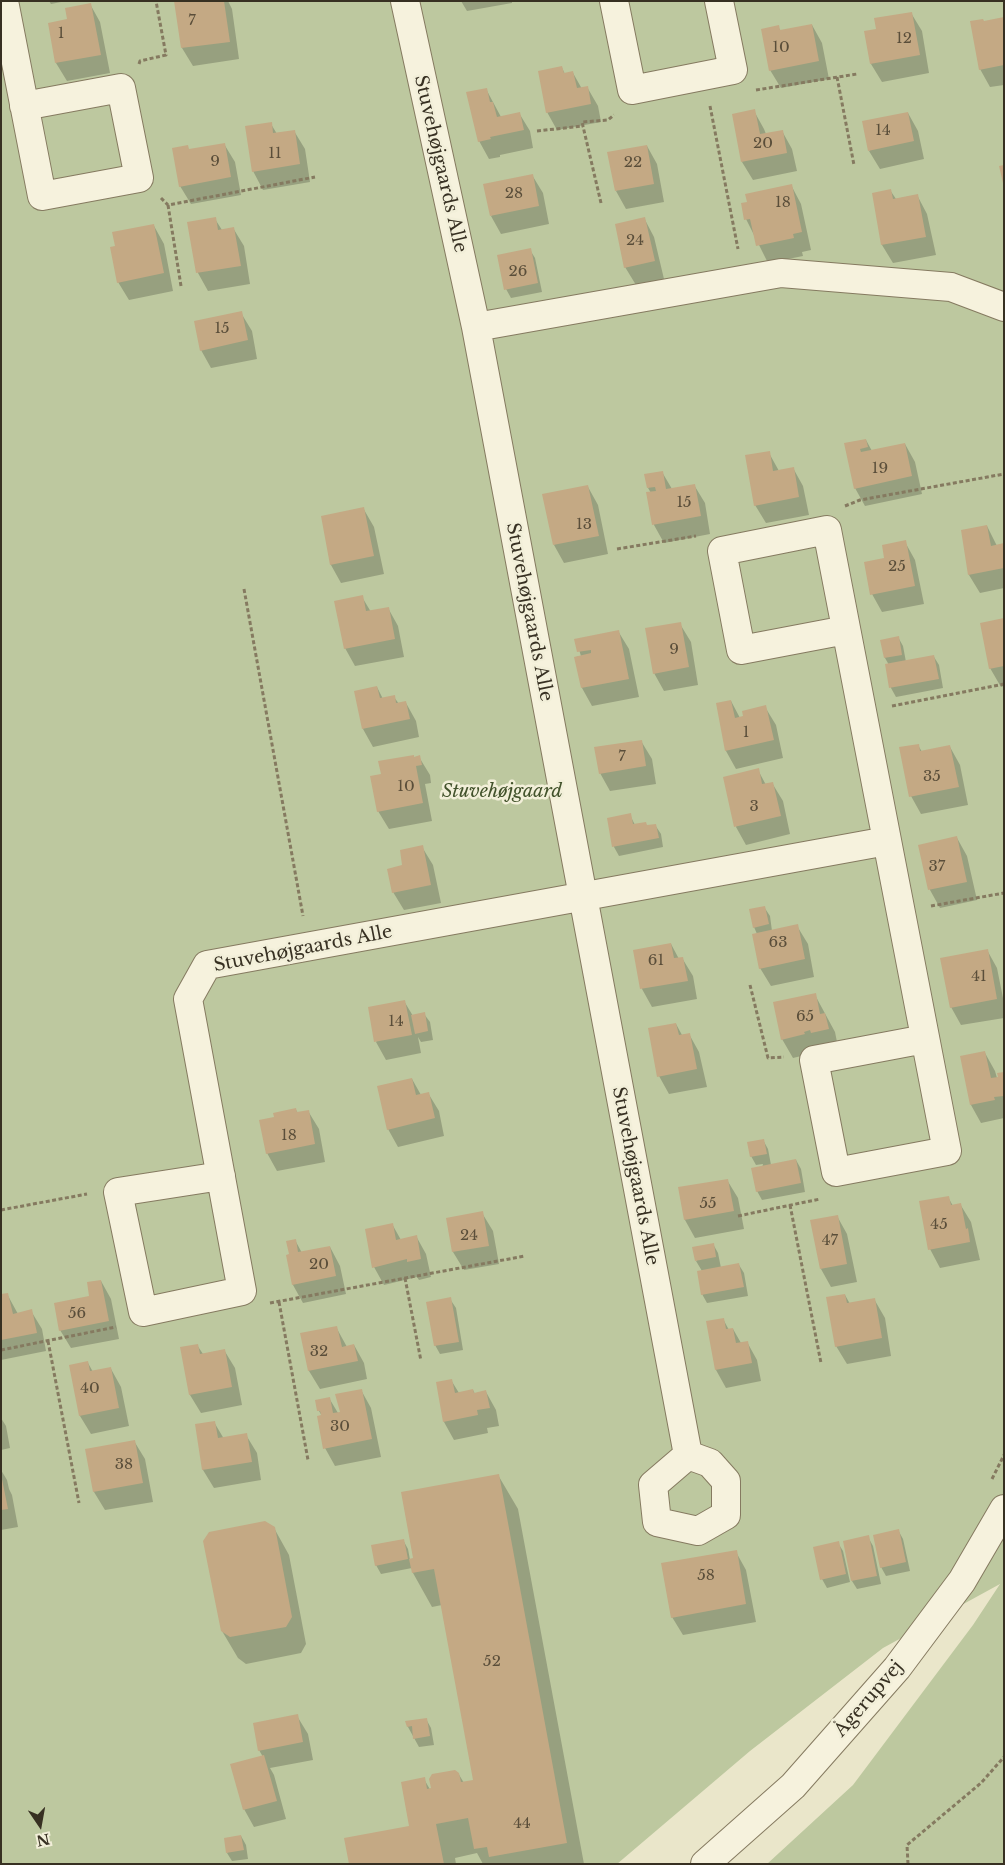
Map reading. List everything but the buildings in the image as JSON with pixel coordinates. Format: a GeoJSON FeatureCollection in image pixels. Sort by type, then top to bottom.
{"type":"FeatureCollection","features":[{"type":"Feature","properties":{"kind":"street"},"geometry":{"type":"LineString","coordinates":[[4,1],[24,106],[42,196],[139,178],[121,88],[24,106]]}},
{"type":"Feature","properties":{"kind":"street","name":"Stuvehøjgaards Alle"},"geometry":{"type":"LineString","coordinates":[[405,1],[476,327],[688,1455]]}},
{"type":"Feature","properties":{"kind":"street"},"geometry":{"type":"LineString","coordinates":[[614,1],[632,90],[733,70],[720,1]]}},
{"type":"Feature","properties":{"kind":"street"},"geometry":{"type":"LineString","coordinates":[[476,327],[781,273],[951,287],[1004,307]]}},
{"type":"Feature","properties":{"kind":"street"},"geometry":{"type":"LineString","coordinates":[[846,630],[741,650],[722,551],[827,530],[947,1151],[836,1172],[814,1060],[925,1039]]}},
{"type":"Feature","properties":{"kind":"street","name":"Stuvehøjgaards Alle"},"geometry":{"type":"LineString","coordinates":[[242,1291],[188,999],[207,965],[887,841]]}},
{"type":"Feature","properties":{"kind":"street"},"geometry":{"type":"LineString","coordinates":[[221,1176],[118,1192],[121,1209],[143,1312],[242,1291]]}},
{"type":"Feature","properties":{"kind":"street","name":"Ågerupvej"},"geometry":{"type":"LineString","coordinates":[[705,1864],[793,1786],[897,1668],[962,1581],[1004,1509]]}},
{"type":"Feature","properties":{"kind":"path"},"geometry":{"type":"LineString","coordinates":[[123,98],[140,61],[166,55],[156,1]]}},
{"type":"Feature","properties":{"kind":"path"},"geometry":{"type":"LineString","coordinates":[[717,73],[751,91],[857,74]]}},
{"type":"Feature","properties":{"kind":"path"},"geometry":{"type":"LineString","coordinates":[[717,73],[743,279]]}},
{"type":"Feature","properties":{"kind":"path"},"geometry":{"type":"LineString","coordinates":[[837,77],[854,164]]}},
{"type":"Feature","properties":{"kind":"path"},"geometry":{"type":"LineString","coordinates":[[601,203],[582,122],[608,120],[641,88]]}},
{"type":"Feature","properties":{"kind":"path"},"geometry":{"type":"LineString","coordinates":[[537,131],[583,126]]}},
{"type":"Feature","properties":{"kind":"path"},"geometry":{"type":"LineString","coordinates":[[168,205],[315,177]]}},
{"type":"Feature","properties":{"kind":"path"},"geometry":{"type":"LineString","coordinates":[[139,178],[168,205],[181,286]]}},
{"type":"Feature","properties":{"kind":"path"},"geometry":{"type":"LineString","coordinates":[[827,530],[843,506],[860,500],[1004,474]]}},
{"type":"Feature","properties":{"kind":"path"},"geometry":{"type":"LineString","coordinates":[[618,548],[693,535],[722,551]]}},
{"type":"Feature","properties":{"kind":"path"},"geometry":{"type":"LineString","coordinates":[[244,590],[309,947]]}},
{"type":"Feature","properties":{"kind":"path"},"geometry":{"type":"LineString","coordinates":[[862,712],[1004,684]]}},
{"type":"Feature","properties":{"kind":"path"},"geometry":{"type":"LineString","coordinates":[[901,912],[1004,893]]}},
{"type":"Feature","properties":{"kind":"path"},"geometry":{"type":"LineString","coordinates":[[750,984],[768,1058],[796,1056],[817,1071]]}},
{"type":"Feature","properties":{"kind":"path"},"geometry":{"type":"LineString","coordinates":[[738,1216],[844,1195],[841,1171]]}},
{"type":"Feature","properties":{"kind":"path"},"geometry":{"type":"LineString","coordinates":[[1,1210],[93,1192],[121,1209]]}},
{"type":"Feature","properties":{"kind":"path"},"geometry":{"type":"LineString","coordinates":[[790,1205],[821,1363]]}},
{"type":"Feature","properties":{"kind":"path"},"geometry":{"type":"LineString","coordinates":[[242,1291],[255,1306],[525,1256]]}},
{"type":"Feature","properties":{"kind":"path"},"geometry":{"type":"LineString","coordinates":[[405,1278],[422,1361]]}},
{"type":"Feature","properties":{"kind":"path"},"geometry":{"type":"LineString","coordinates":[[278,1302],[308,1460]]}},
{"type":"Feature","properties":{"kind":"path"},"geometry":{"type":"LineString","coordinates":[[1,1350],[124,1326],[143,1312]]}},
{"type":"Feature","properties":{"kind":"path"},"geometry":{"type":"LineString","coordinates":[[48,1340],[79,1503]]}},
{"type":"Feature","properties":{"kind":"path"},"geometry":{"type":"LineString","coordinates":[[908,1864],[906,1844],[981,1783],[1004,1757]]}},
{"type":"Feature","properties":{"kind":"green space","name":"Stuvehøjgaard"},"geometry":{"type":"Polygon","coordinates":[[[1,1],[1004,1],[1004,1864],[767,1864],[853,1785],[973,1625],[1000,1584],[883,1648],[750,1751],[617,1864],[1,1864],[1,1]]]}}]}
